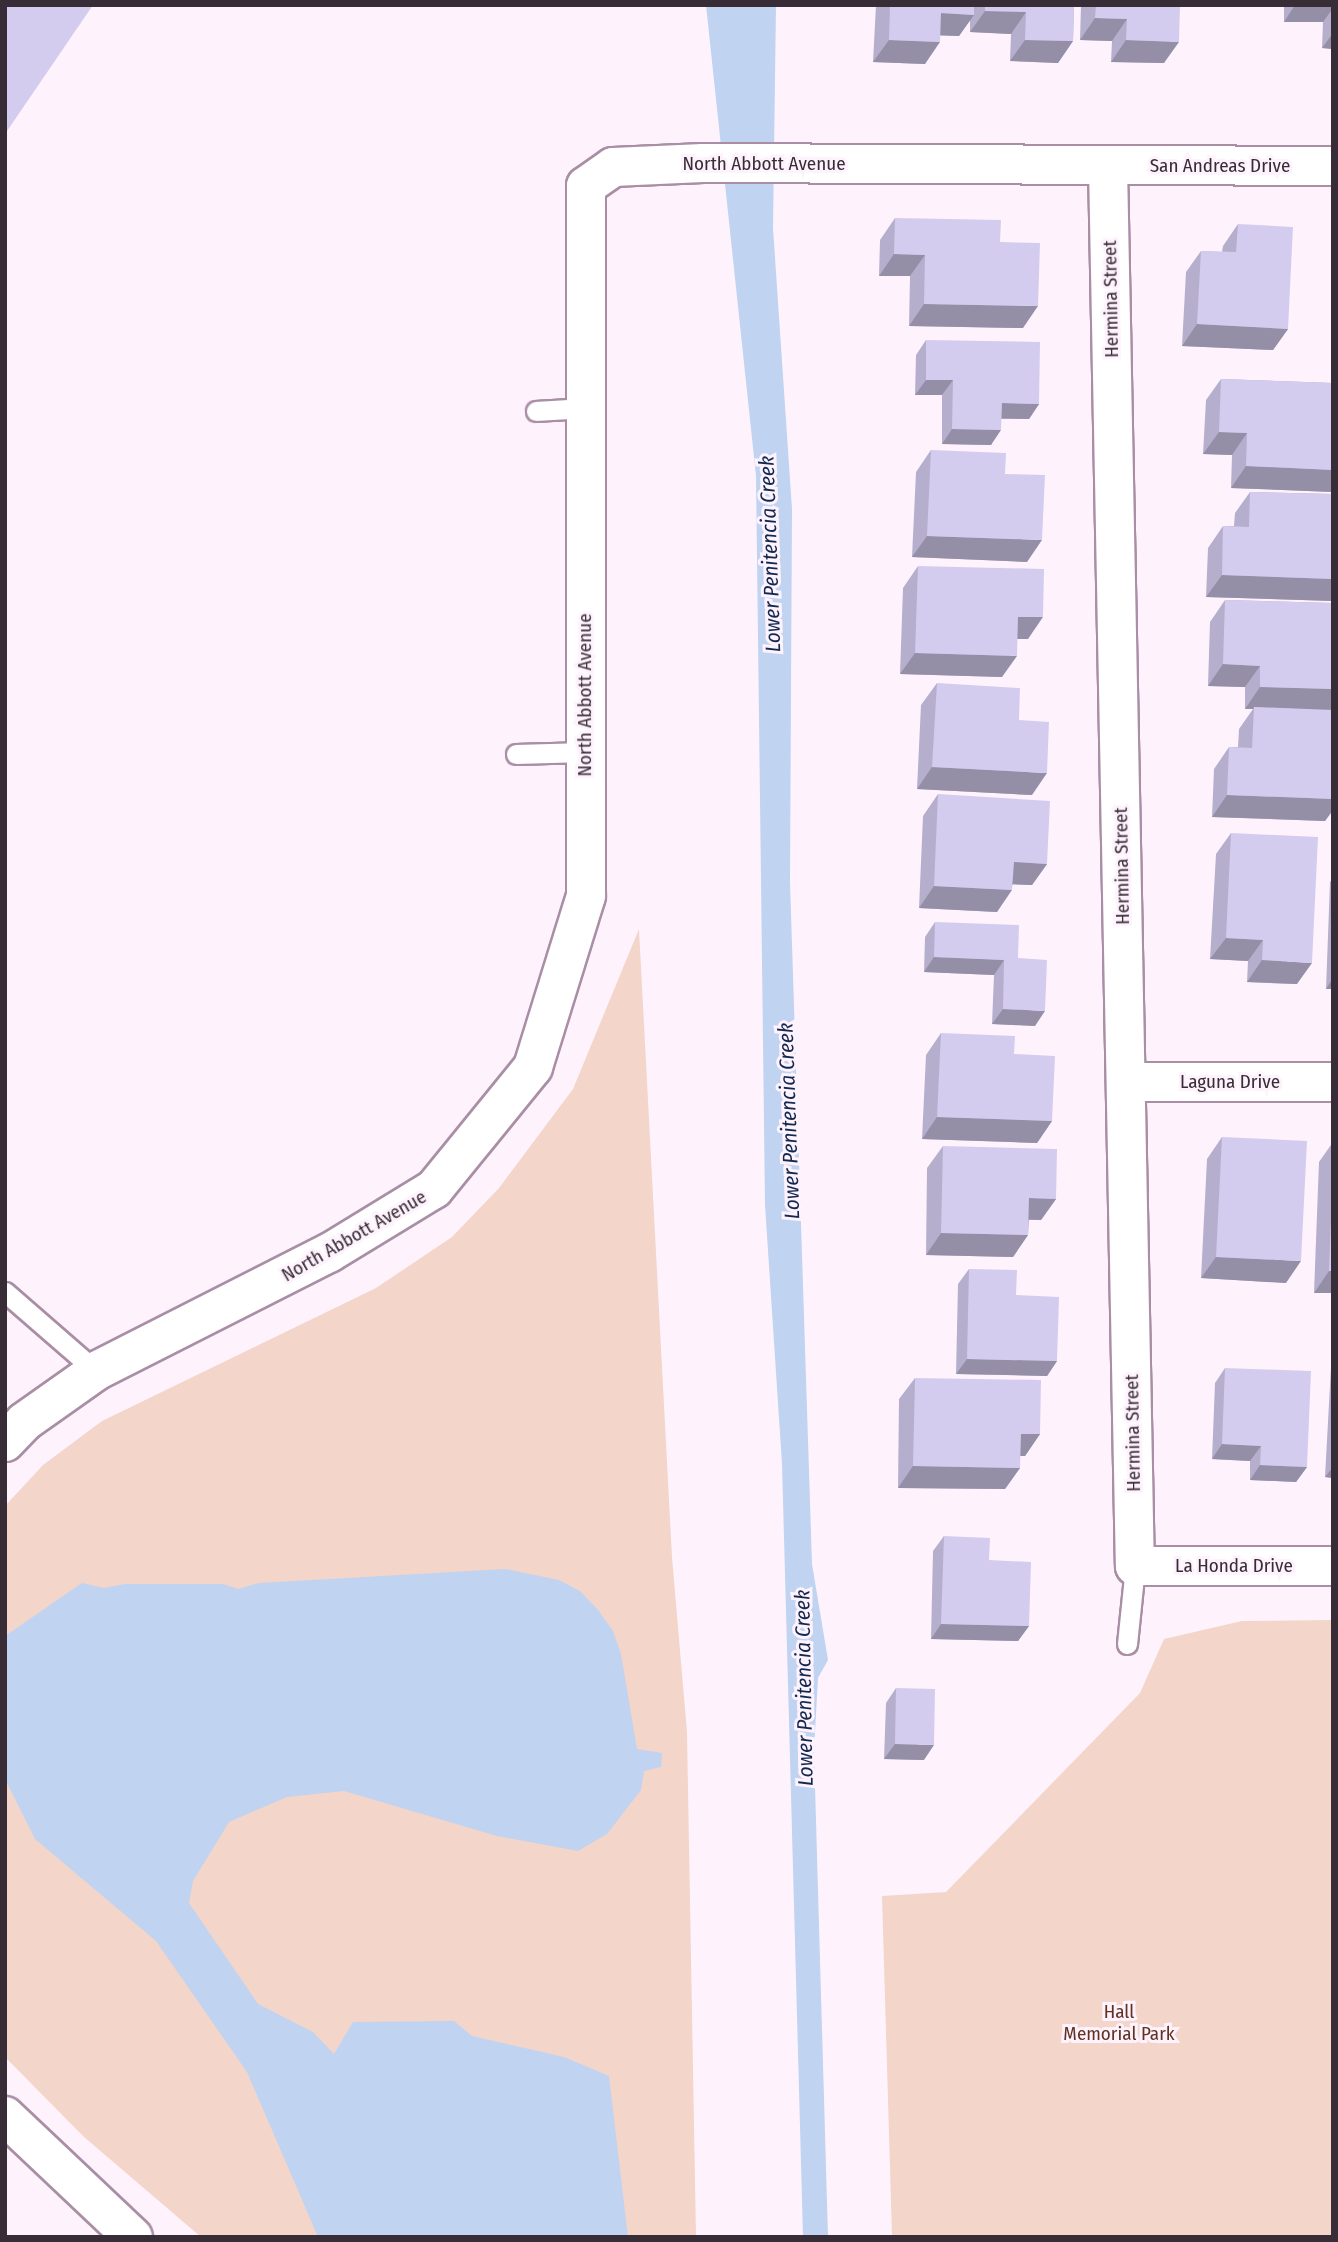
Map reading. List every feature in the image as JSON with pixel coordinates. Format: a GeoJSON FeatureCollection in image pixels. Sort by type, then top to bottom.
{"type":"FeatureCollection","features":[{"type":"Feature","properties":{"kind":"street","name":"North Abbott Avenue"},"geometry":{"type":"LineString","coordinates":[[5,1442],[24,1422],[96,1371],[329,1253],[434,1189],[533,1067],[586,896],[586,186],[613,167],[703,163],[1108,166]]}},
{"type":"Feature","properties":{"kind":"street","name":"San Andreas Drive"},"geometry":{"type":"LineString","coordinates":[[1108,166],[1333,166]]}},
{"type":"Feature","properties":{"kind":"street","name":"Hermina Street"},"geometry":{"type":"LineString","coordinates":[[1108,166],[1135,1566]]}},
{"type":"Feature","properties":{"kind":"street","name":"Laguna Drive"},"geometry":{"type":"LineString","coordinates":[[1126,1082],[1333,1082]]}},
{"type":"Feature","properties":{"kind":"street","name":"La Honda Drive"},"geometry":{"type":"LineString","coordinates":[[1135,1566],[1333,1566]]}},
{"type":"Feature","properties":{"kind":"street"},"geometry":{"type":"LineString","coordinates":[[5,2116],[133,2237]]}},
{"type":"Feature","properties":{"kind":"lane"},"geometry":{"type":"LineString","coordinates":[[536,411],[585,408]]}},
{"type":"Feature","properties":{"kind":"lane"},"geometry":{"type":"LineString","coordinates":[[516,754],[585,751]]}},
{"type":"Feature","properties":{"kind":"lane"},"geometry":{"type":"LineString","coordinates":[[5,1293],[96,1371]]}},
{"type":"Feature","properties":{"kind":"lane"},"geometry":{"type":"LineString","coordinates":[[1127,1644],[1135,1566]]}},
{"type":"Feature","properties":{"kind":"green space"},"geometry":{"type":"Polygon","coordinates":[[[639,929],[672,1557],[687,1732],[696,2237],[201,2237],[84,2137],[5,2057],[5,1506],[43,1465],[102,1421],[376,1288],[452,1237],[499,1188],[573,1089],[639,929]]]}},
{"type":"Feature","properties":{"kind":"green space","name":"Hall Memorial Park"},"geometry":{"type":"Polygon","coordinates":[[[1333,1620],[1333,2237],[892,2237],[882,1896],[946,1892],[1140,1693],[1164,1639],[1242,1621],[1333,1620]]]}},
{"type":"Feature","properties":{"kind":"water","name":"Lower Penitencia Creek"},"geometry":{"type":"Polygon","coordinates":[[[706,5],[776,5],[773,228],[792,509],[790,882],[812,1564],[828,1660],[818,1678],[814,1751],[828,2237],[803,2237],[782,1464],[765,1205],[756,476],[706,5]]]}},
{"type":"Feature","properties":{"kind":"water"},"geometry":{"type":"Polygon","coordinates":[[[505,1569],[559,1580],[580,1591],[598,1610],[613,1631],[621,1654],[637,1749],[662,1753],[661,1767],[644,1771],[641,1790],[607,1834],[578,1851],[497,1836],[344,1791],[287,1797],[229,1822],[193,1881],[189,1903],[258,2004],[313,2032],[334,2054],[353,2022],[454,2021],[472,2036],[564,2057],[609,2076],[628,2237],[318,2237],[247,2072],[156,1941],[35,1839],[5,1779],[5,1636],[82,1583],[104,1588],[125,1584],[223,1584],[238,1589],[259,1583],[505,1569]]]}},
{"type":"Feature","properties":{"kind":"building"},"geometry":{"type":"Polygon","coordinates":[[[5,5],[93,5],[5,134],[5,5]]]}},
{"type":"Feature","properties":{"kind":"building"},"geometry":{"type":"Polygon","coordinates":[[[890,5],[974,5],[974,15],[941,13],[940,42],[889,40],[890,5]]]}},
{"type":"Feature","properties":{"kind":"building"},"geometry":{"type":"Polygon","coordinates":[[[985,5],[1074,5],[1073,41],[1025,40],[1026,12],[985,11],[985,5]]]}},
{"type":"Feature","properties":{"kind":"building"},"geometry":{"type":"Polygon","coordinates":[[[1096,5],[1180,5],[1179,42],[1126,40],[1127,19],[1095,18],[1096,5]]]}},
{"type":"Feature","properties":{"kind":"building"},"geometry":{"type":"Polygon","coordinates":[[[895,218],[1001,220],[1000,242],[1040,243],[1038,306],[924,304],[925,255],[894,254],[895,218]]]}},
{"type":"Feature","properties":{"kind":"building"},"geometry":{"type":"Polygon","coordinates":[[[1238,224],[1293,227],[1288,329],[1197,324],[1201,251],[1236,252],[1238,224]]]}},
{"type":"Feature","properties":{"kind":"building"},"geometry":{"type":"Polygon","coordinates":[[[926,340],[1040,342],[1039,404],[1002,403],[1001,430],[952,429],[953,380],[926,380],[926,340]]]}},
{"type":"Feature","properties":{"kind":"building"},"geometry":{"type":"Polygon","coordinates":[[[1221,379],[1333,383],[1333,470],[1246,466],[1247,433],[1219,432],[1221,379]]]}},
{"type":"Feature","properties":{"kind":"building"},"geometry":{"type":"Polygon","coordinates":[[[931,450],[1006,453],[1005,474],[1045,475],[1042,540],[927,536],[931,450]]]}},
{"type":"Feature","properties":{"kind":"building"},"geometry":{"type":"Polygon","coordinates":[[[1250,492],[1333,494],[1333,579],[1222,575],[1223,526],[1249,527],[1250,492]]]}},
{"type":"Feature","properties":{"kind":"building"},"geometry":{"type":"Polygon","coordinates":[[[918,566],[1044,569],[1043,617],[1018,617],[1017,656],[915,653],[918,566]]]}},
{"type":"Feature","properties":{"kind":"building"},"geometry":{"type":"Polygon","coordinates":[[[1225,600],[1333,603],[1333,689],[1260,687],[1260,666],[1223,664],[1225,600]]]}},
{"type":"Feature","properties":{"kind":"building"},"geometry":{"type":"Polygon","coordinates":[[[937,683],[1020,688],[1019,720],[1049,722],[1047,773],[932,767],[937,683]]]}},
{"type":"Feature","properties":{"kind":"building"},"geometry":{"type":"Polygon","coordinates":[[[1254,707],[1333,710],[1333,799],[1227,795],[1229,747],[1252,748],[1254,707]]]}},
{"type":"Feature","properties":{"kind":"building"},"geometry":{"type":"Polygon","coordinates":[[[938,794],[1050,801],[1047,864],[1014,862],[1012,890],[934,886],[938,794]]]}},
{"type":"Feature","properties":{"kind":"building"},"geometry":{"type":"Polygon","coordinates":[[[1231,833],[1318,837],[1312,963],[1262,960],[1263,940],[1226,938],[1231,833]]]}},
{"type":"Feature","properties":{"kind":"building"},"geometry":{"type":"Polygon","coordinates":[[[935,922],[1019,925],[1018,958],[1047,960],[1045,1011],[1003,1009],[1004,960],[934,957],[935,922]]]}},
{"type":"Feature","properties":{"kind":"building"},"geometry":{"type":"Polygon","coordinates":[[[941,1033],[1015,1036],[1014,1054],[1055,1056],[1052,1121],[937,1117],[941,1033]]]}},
{"type":"Feature","properties":{"kind":"building"},"geometry":{"type":"Polygon","coordinates":[[[1222,1137],[1307,1141],[1301,1261],[1216,1257],[1222,1137]]]}},
{"type":"Feature","properties":{"kind":"building"},"geometry":{"type":"Polygon","coordinates":[[[943,1146],[1057,1149],[1056,1199],[1029,1198],[1028,1235],[941,1233],[943,1146]]]}},
{"type":"Feature","properties":{"kind":"building"},"geometry":{"type":"Polygon","coordinates":[[[1333,1169],[1333,1271],[1329,1271],[1333,1169]]]}},
{"type":"Feature","properties":{"kind":"building"},"geometry":{"type":"Polygon","coordinates":[[[969,1269],[1017,1270],[1016,1295],[1059,1297],[1057,1361],[967,1359],[969,1269]]]}},
{"type":"Feature","properties":{"kind":"building"},"geometry":{"type":"Polygon","coordinates":[[[1225,1368],[1311,1371],[1307,1467],[1260,1465],[1261,1446],[1222,1444],[1225,1368]]]}},
{"type":"Feature","properties":{"kind":"building"},"geometry":{"type":"Polygon","coordinates":[[[915,1378],[1041,1380],[1040,1434],[1021,1434],[1020,1468],[913,1466],[915,1378]]]}},
{"type":"Feature","properties":{"kind":"building"},"geometry":{"type":"Polygon","coordinates":[[[944,1536],[990,1538],[989,1560],[1031,1562],[1029,1626],[941,1624],[944,1536]]]}},
{"type":"Feature","properties":{"kind":"building"},"geometry":{"type":"Polygon","coordinates":[[[896,1688],[935,1689],[934,1745],[895,1744],[896,1688]]]}}]}
